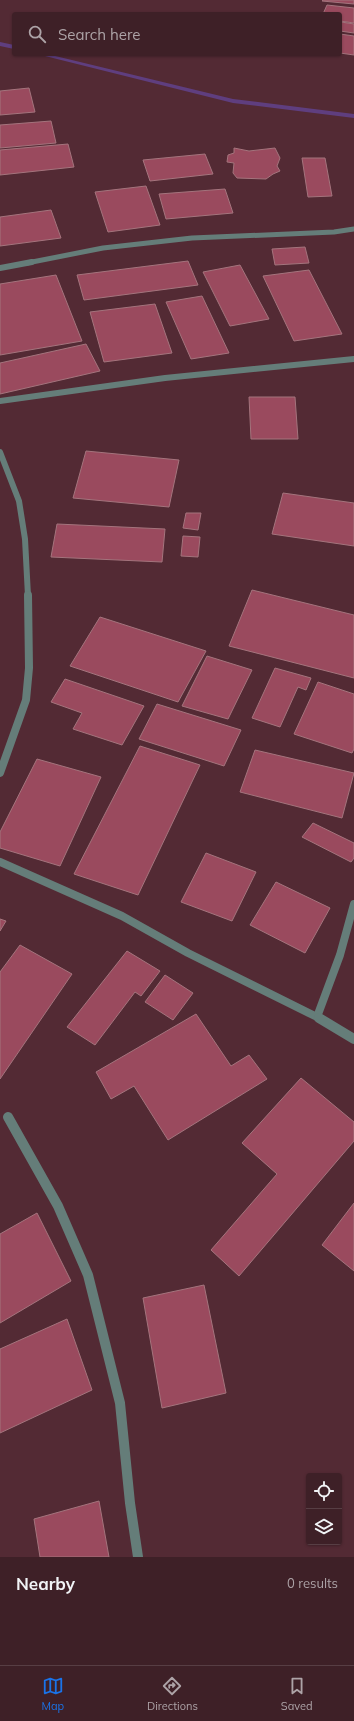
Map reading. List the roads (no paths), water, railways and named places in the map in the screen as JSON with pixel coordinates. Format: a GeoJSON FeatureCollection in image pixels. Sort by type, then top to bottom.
{"type":"FeatureCollection","features":[{"type":"Feature","properties":{"kind":"street"},"geometry":{"type":"LineString","coordinates":[[0,268],[103,248],[192,238],[334,232],[354,228]]}},
{"type":"Feature","properties":{"kind":"street"},"geometry":{"type":"LineString","coordinates":[[0,400],[165,378],[354,359]]}},
{"type":"Feature","properties":{"kind":"street"},"geometry":{"type":"LineString","coordinates":[[0,452],[19,501],[25,539],[28,574],[29,668],[26,700],[17,729],[0,773]]}},
{"type":"Feature","properties":{"kind":"street"},"geometry":{"type":"LineString","coordinates":[[0,862],[122,916],[188,953],[317,1017],[354,1039]]}},
{"type":"Feature","properties":{"kind":"street"},"geometry":{"type":"LineString","coordinates":[[317,1017],[340,955],[354,904]]}},
{"type":"Feature","properties":{"kind":"street"},"geometry":{"type":"LineString","coordinates":[[8,1117],[58,1206],[88,1275],[120,1403],[138,1557]]}},
{"type":"Feature","properties":{"kind":"waterway"},"geometry":{"type":"LineString","coordinates":[[0,44],[12,47]]}},
{"type":"Feature","properties":{"kind":"waterway"},"geometry":{"type":"LineString","coordinates":[[48,56],[233,101],[354,116]]}}]}
